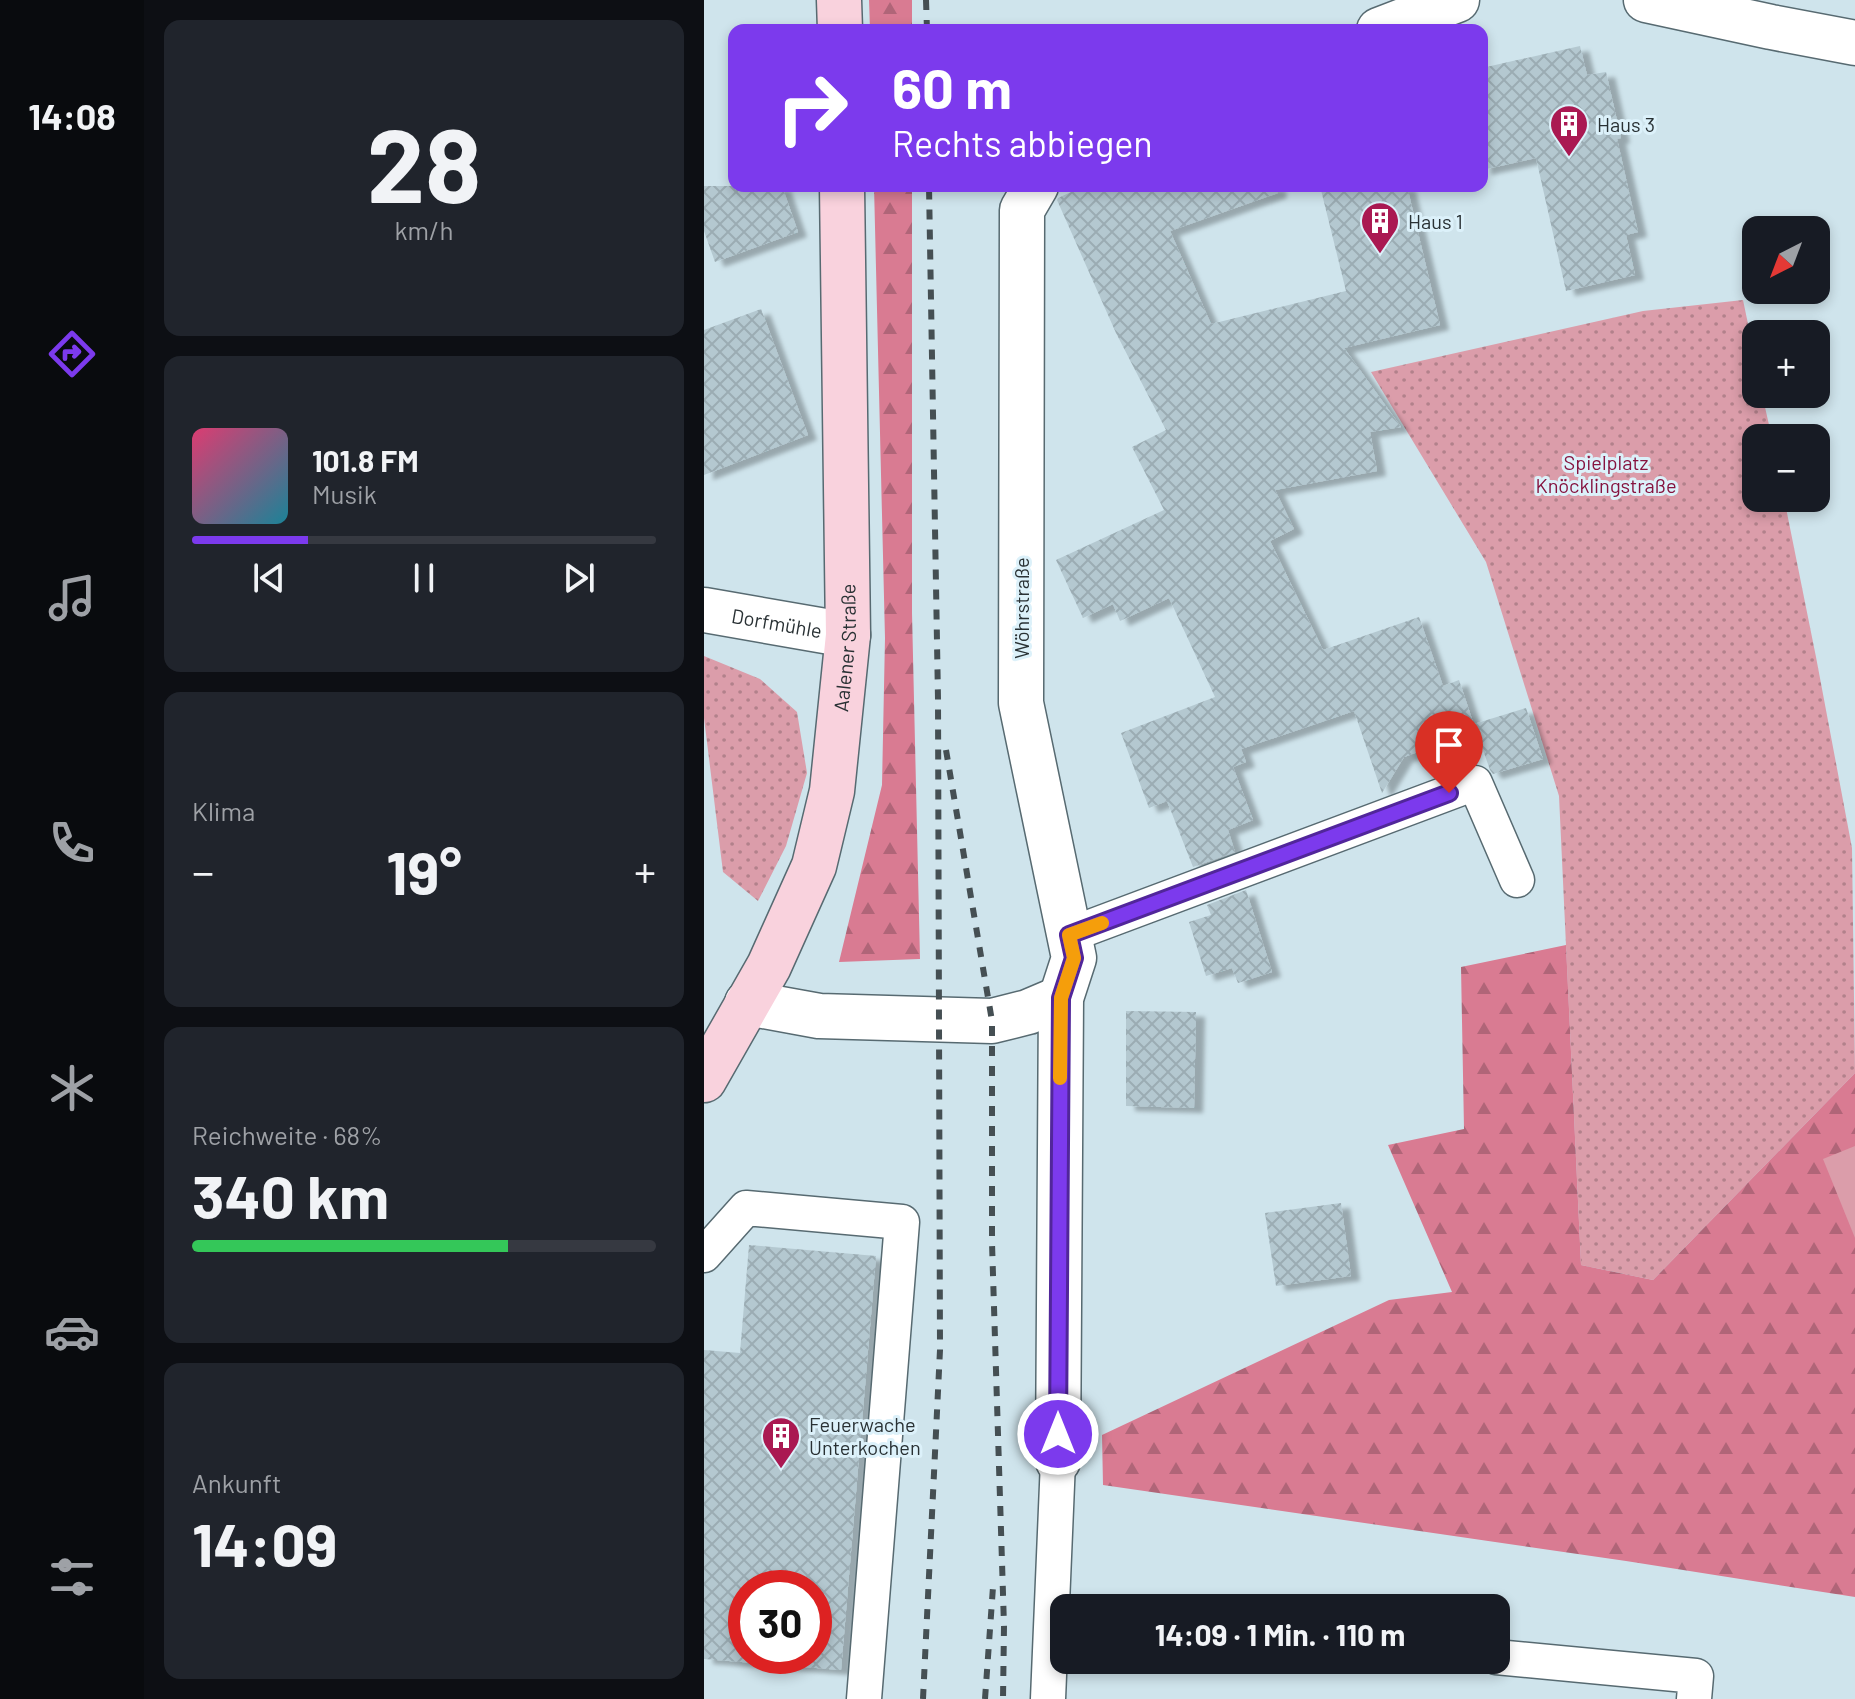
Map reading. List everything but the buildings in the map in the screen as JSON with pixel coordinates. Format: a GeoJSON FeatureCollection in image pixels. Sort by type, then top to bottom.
{"type":"FeatureCollection","features":[{"type":"Feature","properties":{"kind":"street"},"geometry":{"type":"LineString","coordinates":[[839,0],[840,24]]}},
{"type":"Feature","properties":{"kind":"street"},"geometry":{"type":"LineString","coordinates":[[1395,24],[1457,0]]}},
{"type":"Feature","properties":{"kind":"street"},"geometry":{"type":"LineString","coordinates":[[1646,0],[1855,43]]}},
{"type":"Feature","properties":{"kind":"street","name":"Aalener Straße"},"geometry":{"type":"LineString","coordinates":[[704,1080],[769,966],[814,866],[832,791],[848,635],[842,192]]}},
{"type":"Feature","properties":{"kind":"street","name":"Wöhrstraße"},"geometry":{"type":"LineString","coordinates":[[1029,198],[1021,703],[1074,958],[1061,998],[1058,1461]]}},
{"type":"Feature","properties":{"kind":"street","name":"Dorfmühle"},"geometry":{"type":"LineString","coordinates":[[704,610],[848,635]]}},
{"type":"Feature","properties":{"kind":"street"},"geometry":{"type":"LineString","coordinates":[[747,1003],[819,1016],[992,1021],[1028,1012],[1061,998]]}},
{"type":"Feature","properties":{"kind":"lane"},"geometry":{"type":"LineString","coordinates":[[1069,935],[1475,783],[1517,880]]}},
{"type":"Feature","properties":{"kind":"lane"},"geometry":{"type":"LineString","coordinates":[[704,1255],[746,1208],[902,1222],[864,1699]]}},
{"type":"Feature","properties":{"kind":"lane","name":"Wöhrstraße"},"geometry":{"type":"LineString","coordinates":[[1058,1461],[1058,1594]]}},
{"type":"Feature","properties":{"kind":"lane"},"geometry":{"type":"LineString","coordinates":[[1510,1658],[1696,1676],[1694,1699]]}},
{"type":"Feature","properties":{"kind":"lane","name":"Wöhrstraße"},"geometry":{"type":"LineString","coordinates":[[1048,1699],[1051,1674]]}},
{"type":"Feature","properties":{"kind":"green space"},"geometry":{"type":"Polygon","coordinates":[[[869,0],[912,0],[912,24],[870,24],[869,0]]]}},
{"type":"Feature","properties":{"kind":"green space"},"geometry":{"type":"Polygon","coordinates":[[[874,192],[912,192],[912,613],[920,959],[839,962],[882,785],[885,638],[874,192]]]}},
{"type":"Feature","properties":{"kind":"green space","name":"Spielplatz Knöcklingstraße"},"geometry":{"type":"Polygon","coordinates":[[[1742,300],[1744,304],[1747,320],[1742,320],[1742,408],[1765,408],[1769,424],[1742,424],[1742,512],[1787,512],[1852,848],[1855,1073],[1653,1280],[1581,1265],[1559,796],[1486,562],[1371,372],[1643,311],[1742,300]]]}},
{"type":"Feature","properties":{"kind":"green space"},"geometry":{"type":"Polygon","coordinates":[[[704,656],[760,679],[797,712],[807,773],[786,846],[758,901],[723,872],[704,718],[704,656]]]}},
{"type":"Feature","properties":{"kind":"green space"},"geometry":{"type":"Polygon","coordinates":[[[1566,945],[1581,1265],[1653,1280],[1855,1073],[1855,1597],[1103,1485],[1102,1435],[1389,1300],[1452,1292],[1388,1145],[1464,1129],[1461,967],[1566,945]]]}},
{"type":"Feature","properties":{"kind":"green space"},"geometry":{"type":"Polygon","coordinates":[[[1855,1146],[1855,1238],[1823,1159],[1855,1146]]]}},
{"type":"Feature","properties":{"kind":"railway"},"geometry":{"type":"LineString","coordinates":[[926,0],[927,24]]}},
{"type":"Feature","properties":{"kind":"railway"},"geometry":{"type":"LineString","coordinates":[[923,1699],[940,1350],[938,699],[929,192]]}},
{"type":"Feature","properties":{"kind":"railway"},"geometry":{"type":"LineString","coordinates":[[946,750],[992,1021],[992,1243],[1004,1626],[1003,1699]]}},
{"type":"Feature","properties":{"kind":"railway"},"geometry":{"type":"LineString","coordinates":[[985,1699],[993,1587]]}},
{"type":"Feature","properties":{"kind":"slow traffic"},"geometry":{"type":"LineString","coordinates":[[1060,1078],[1061,998],[1074,958],[1069,935],[1102,923]]}},
{"type":"Feature","properties":{"kind":"place","name":"Haus 3"},"geometry":{"type":"Point","coordinates":[1569,158]}},
{"type":"Feature","properties":{"kind":"place","name":"Haus 1"},"geometry":{"type":"Point","coordinates":[1380,255]}},
{"type":"Feature","properties":{"kind":"place","name":"Feuerwache Unterkochen"},"geometry":{"type":"Point","coordinates":[781,1470]}},
{"type":"Feature","properties":{"kind":"route"},"geometry":{"type":"LineString","coordinates":[[1058,1434],[1061,998],[1074,958],[1069,935],[1449,793]]}}]}
